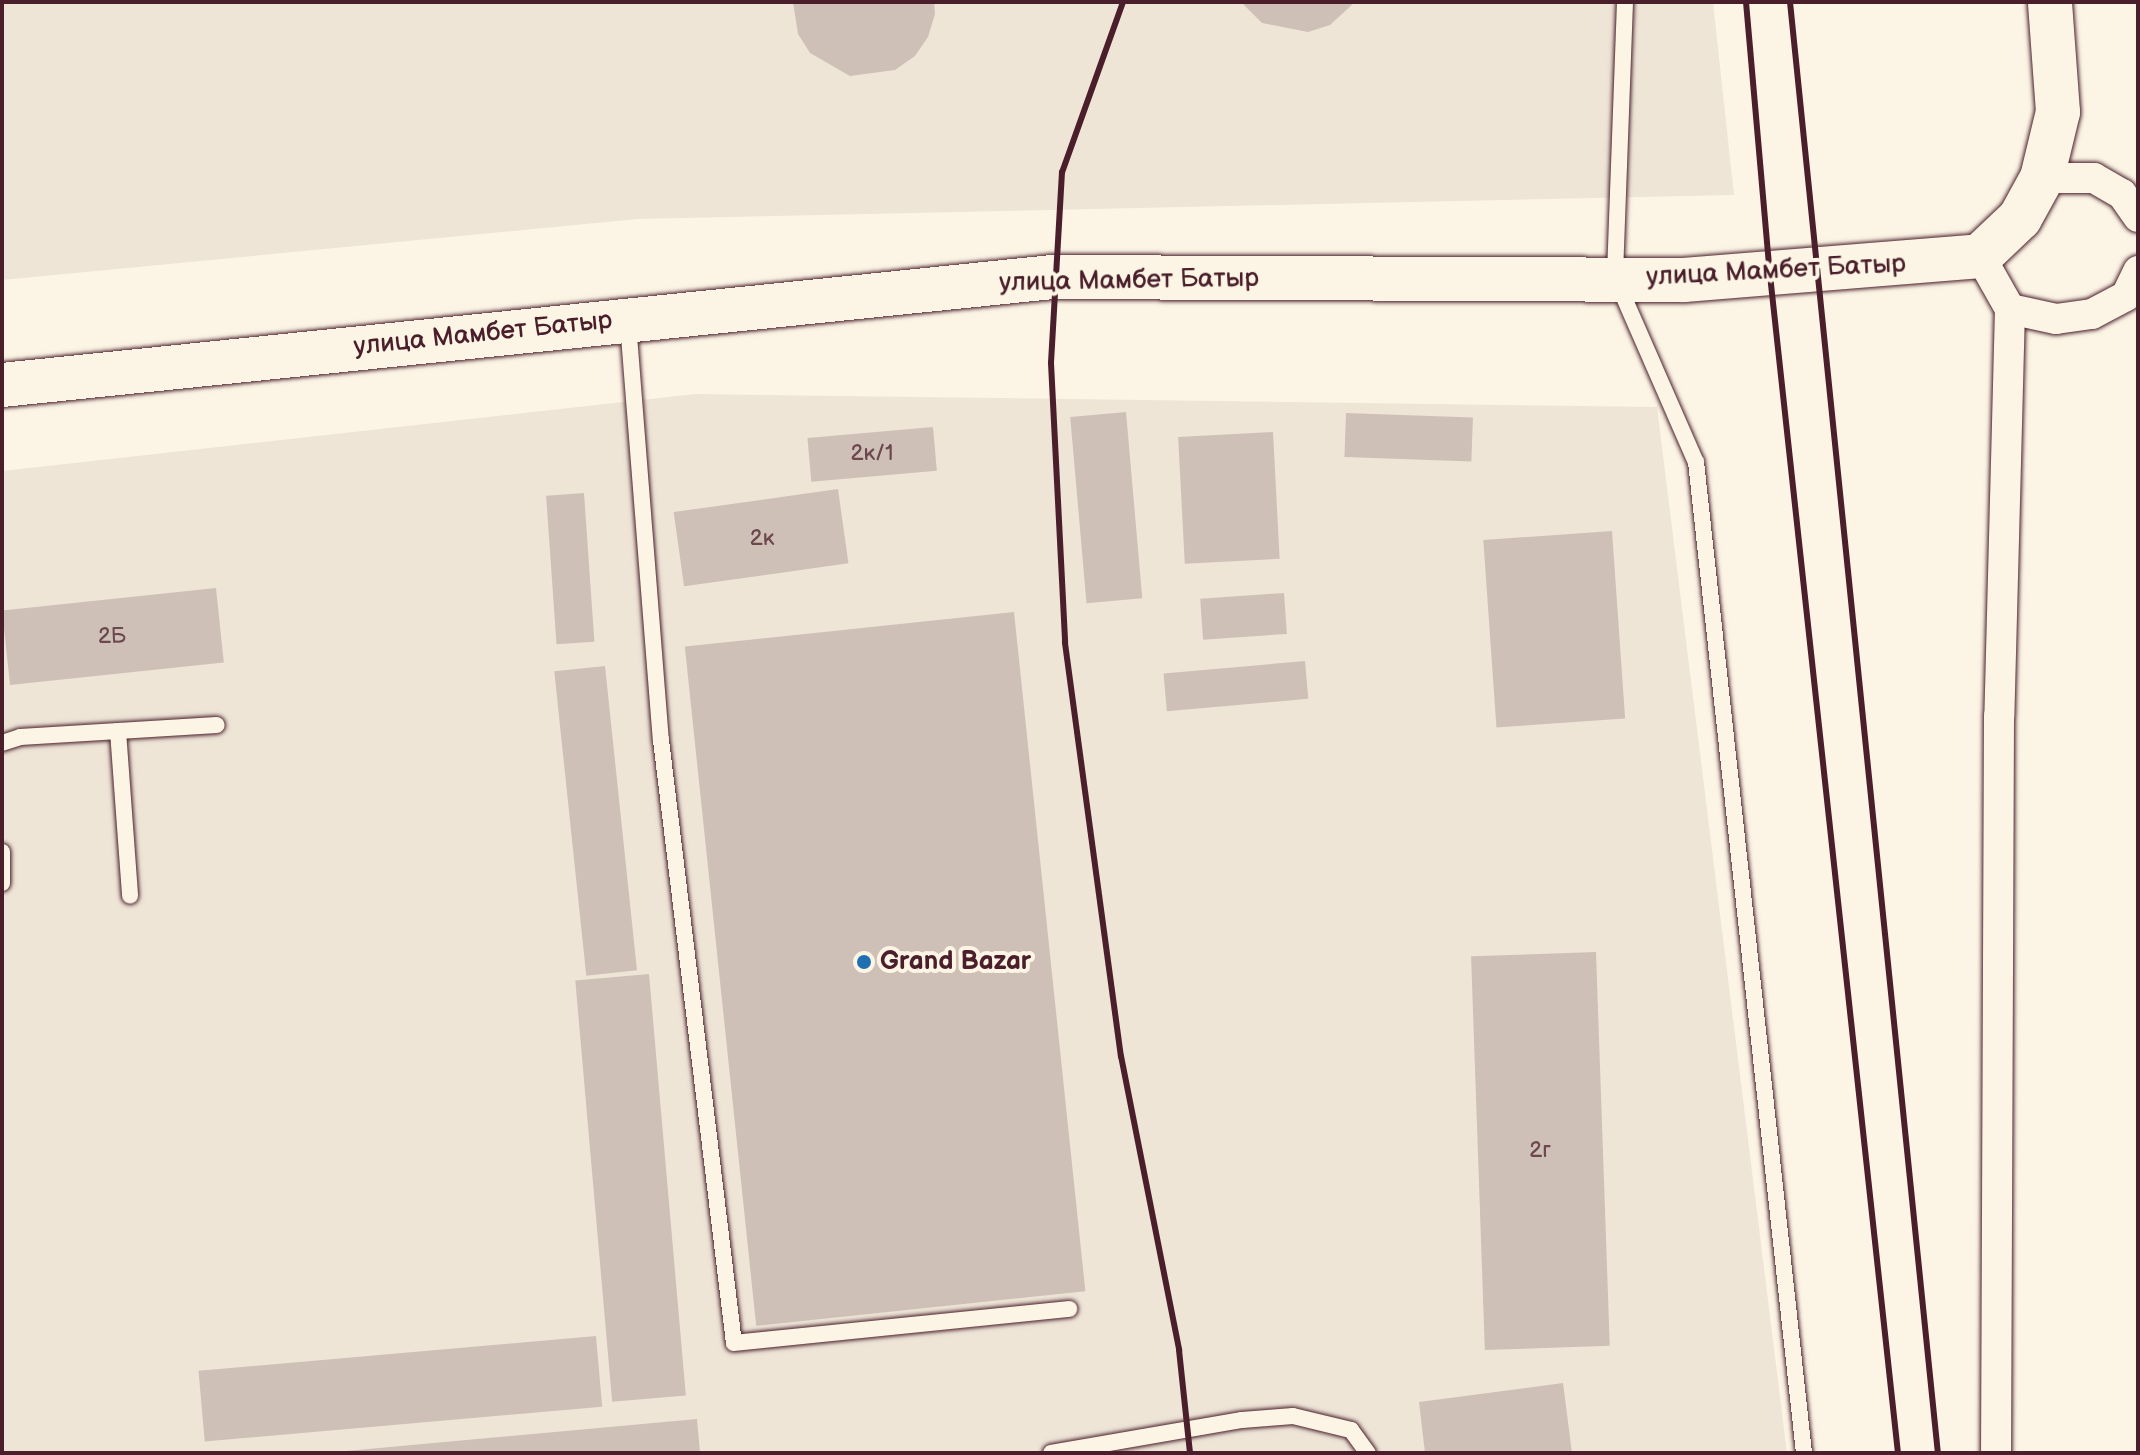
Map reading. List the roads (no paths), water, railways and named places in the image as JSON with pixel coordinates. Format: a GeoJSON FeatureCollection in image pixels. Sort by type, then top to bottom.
{"type":"FeatureCollection","features":[{"type":"Feature","properties":{"kind":"main road"},"geometry":{"type":"LineString","coordinates":[[1980,256],[2020,218],[2042,178],[2058,112],[2050,2]]}},
{"type":"Feature","properties":{"kind":"main road","name":"улица Мамбет Батыр"},"geometry":{"type":"LineString","coordinates":[[2,385],[1053,277],[1770,275],[1980,256]]}},
{"type":"Feature","properties":{"kind":"street"},"geometry":{"type":"LineString","coordinates":[[2042,178],[2094,178],[2122,194],[2138,217]]}},
{"type":"Feature","properties":{"kind":"street"},"geometry":{"type":"LineString","coordinates":[[1980,256],[2010,309],[1999,716],[1996,1453]]}},
{"type":"Feature","properties":{"kind":"street"},"geometry":{"type":"LineString","coordinates":[[2010,309],[2056,319],[2092,314],[2134,292]]}},
{"type":"Feature","properties":{"kind":"lane"},"geometry":{"type":"LineString","coordinates":[[1625,2],[1615,277],[1683,425],[1698,476],[1804,1453]]}},
{"type":"Feature","properties":{"kind":"lane"},"geometry":{"type":"LineString","coordinates":[[627,319],[661,740],[734,1343],[1069,1309]]}},
{"type":"Feature","properties":{"kind":"lane"},"geometry":{"type":"LineString","coordinates":[[2,743],[217,725]]}},
{"type":"Feature","properties":{"kind":"lane"},"geometry":{"type":"LineString","coordinates":[[118,731],[130,896]]}},
{"type":"Feature","properties":{"kind":"lane"},"geometry":{"type":"LineString","coordinates":[[2,852],[2,883]]}},
{"type":"Feature","properties":{"kind":"lane"},"geometry":{"type":"LineString","coordinates":[[1051,1453],[1293,1416],[1351,1430],[1368,1453]]}},
{"type":"Feature","properties":{"kind":"lane"},"geometry":{"type":"LineString","coordinates":[[1153,1436],[1155,1453]]}},
{"type":"Feature","properties":{"kind":"railway"},"geometry":{"type":"LineString","coordinates":[[1123,2],[1062,172],[1051,363],[1065,643],[1121,1056],[1179,1350],[1190,1453]]}},
{"type":"Feature","properties":{"kind":"railway"},"geometry":{"type":"LineString","coordinates":[[1746,2],[1770,275],[1898,1453]]}},
{"type":"Feature","properties":{"kind":"railway"},"geometry":{"type":"LineString","coordinates":[[1790,2],[1938,1453]]}},
{"type":"Feature","properties":{"kind":"place","name":"Grand Bazar"},"geometry":{"type":"Point","coordinates":[864,962]}}]}
